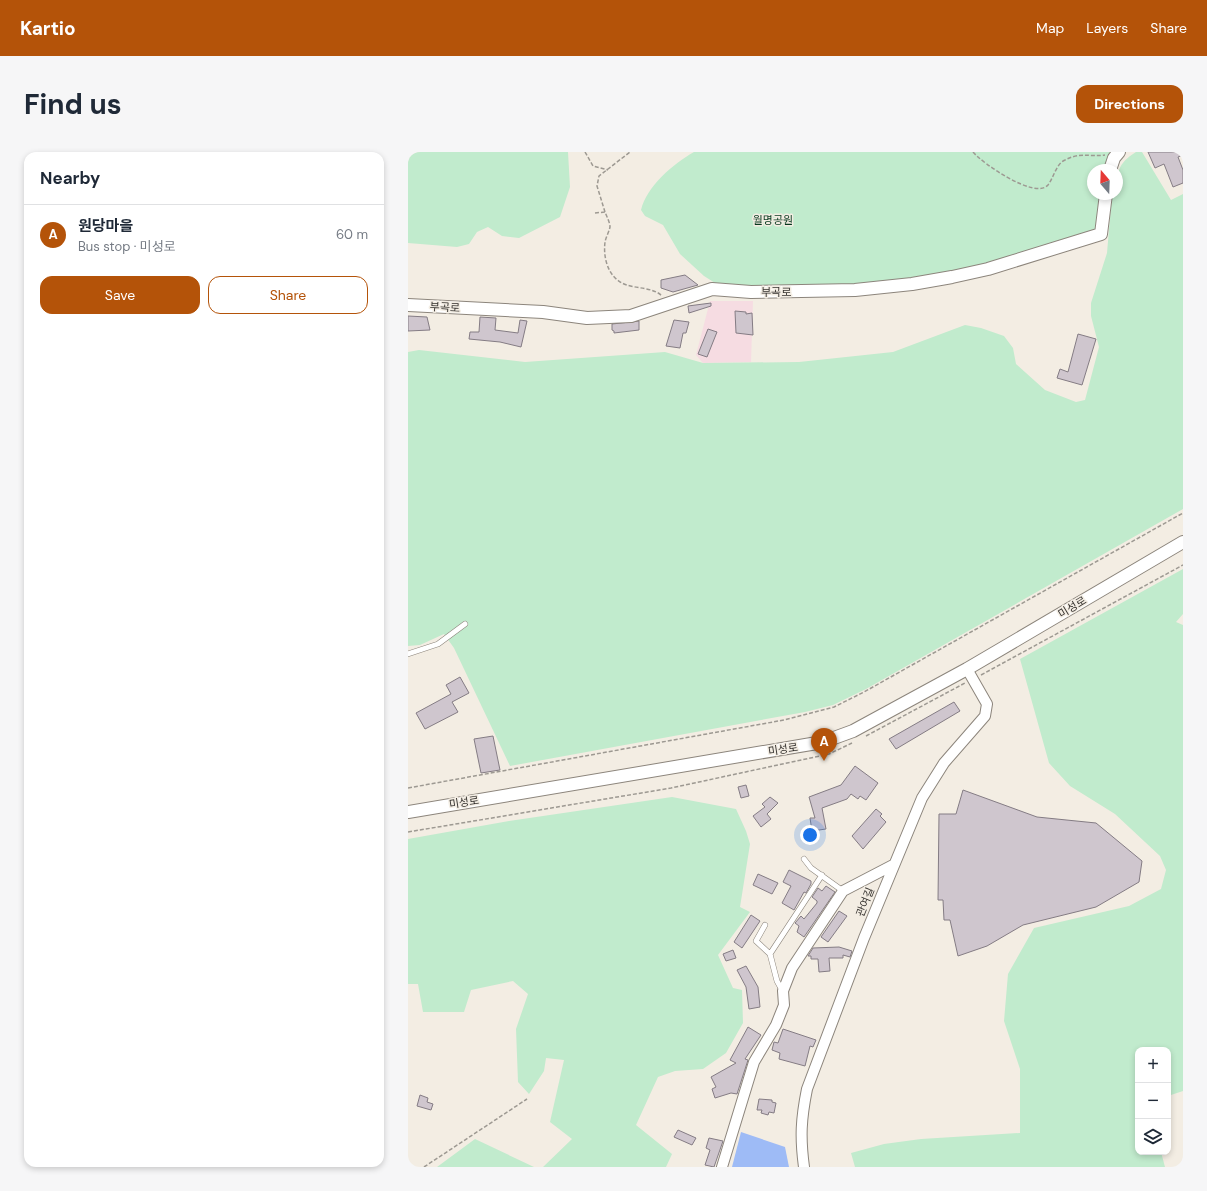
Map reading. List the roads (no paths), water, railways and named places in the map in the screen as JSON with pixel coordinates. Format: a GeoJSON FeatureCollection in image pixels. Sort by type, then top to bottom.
{"type":"FeatureCollection","features":[{"type":"Feature","properties":{"kind":"street"},"geometry":{"type":"LineString","coordinates":[[1112,164],[1114,158],[1119,152]]}},
{"type":"Feature","properties":{"kind":"street","name":"부곡로"},"geometry":{"type":"LineString","coordinates":[[408,305],[543,312],[587,318],[631,316],[671,304],[712,289],[813,292],[866,289],[912,284],[988,269],[1101,234],[1105,200]]}},
{"type":"Feature","properties":{"kind":"street","name":"미성로"},"geometry":{"type":"LineString","coordinates":[[408,812],[823,742],[853,731],[970,674],[1183,542]]}},
{"type":"Feature","properties":{"kind":"street","name":"관여길"},"geometry":{"type":"LineString","coordinates":[[804,1167],[801,1139],[802,1114],[807,1089],[893,865],[922,798],[944,763],[985,716],[987,704],[970,674]]}},
{"type":"Feature","properties":{"kind":"street"},"geometry":{"type":"LineString","coordinates":[[722,1167],[754,1062],[776,1025],[784,1005],[783,991],[792,968],[843,891],[893,865]]}},
{"type":"Feature","properties":{"kind":"lane"},"geometry":{"type":"LineString","coordinates":[[408,654],[438,644],[465,624]]}},
{"type":"Feature","properties":{"kind":"lane"},"geometry":{"type":"LineString","coordinates":[[804,858],[811,868],[843,891]]}},
{"type":"Feature","properties":{"kind":"lane"},"geometry":{"type":"LineString","coordinates":[[770,954],[822,875]]}},
{"type":"Feature","properties":{"kind":"lane"},"geometry":{"type":"LineString","coordinates":[[765,925],[756,941],[770,954],[777,981],[783,991]]}},
{"type":"Feature","properties":{"kind":"water"},"geometry":{"type":"Polygon","coordinates":[[[741,1132],[785,1147],[789,1167],[732,1167],[741,1132]]]}},
{"type":"Feature","properties":{"kind":"place","name":"원당마을"},"geometry":{"type":"Point","coordinates":[824,761]}},
{"type":"Feature","properties":{"kind":"park label","name":"월명공원"},"geometry":{"type":"Point","coordinates":[773,220]}}]}
